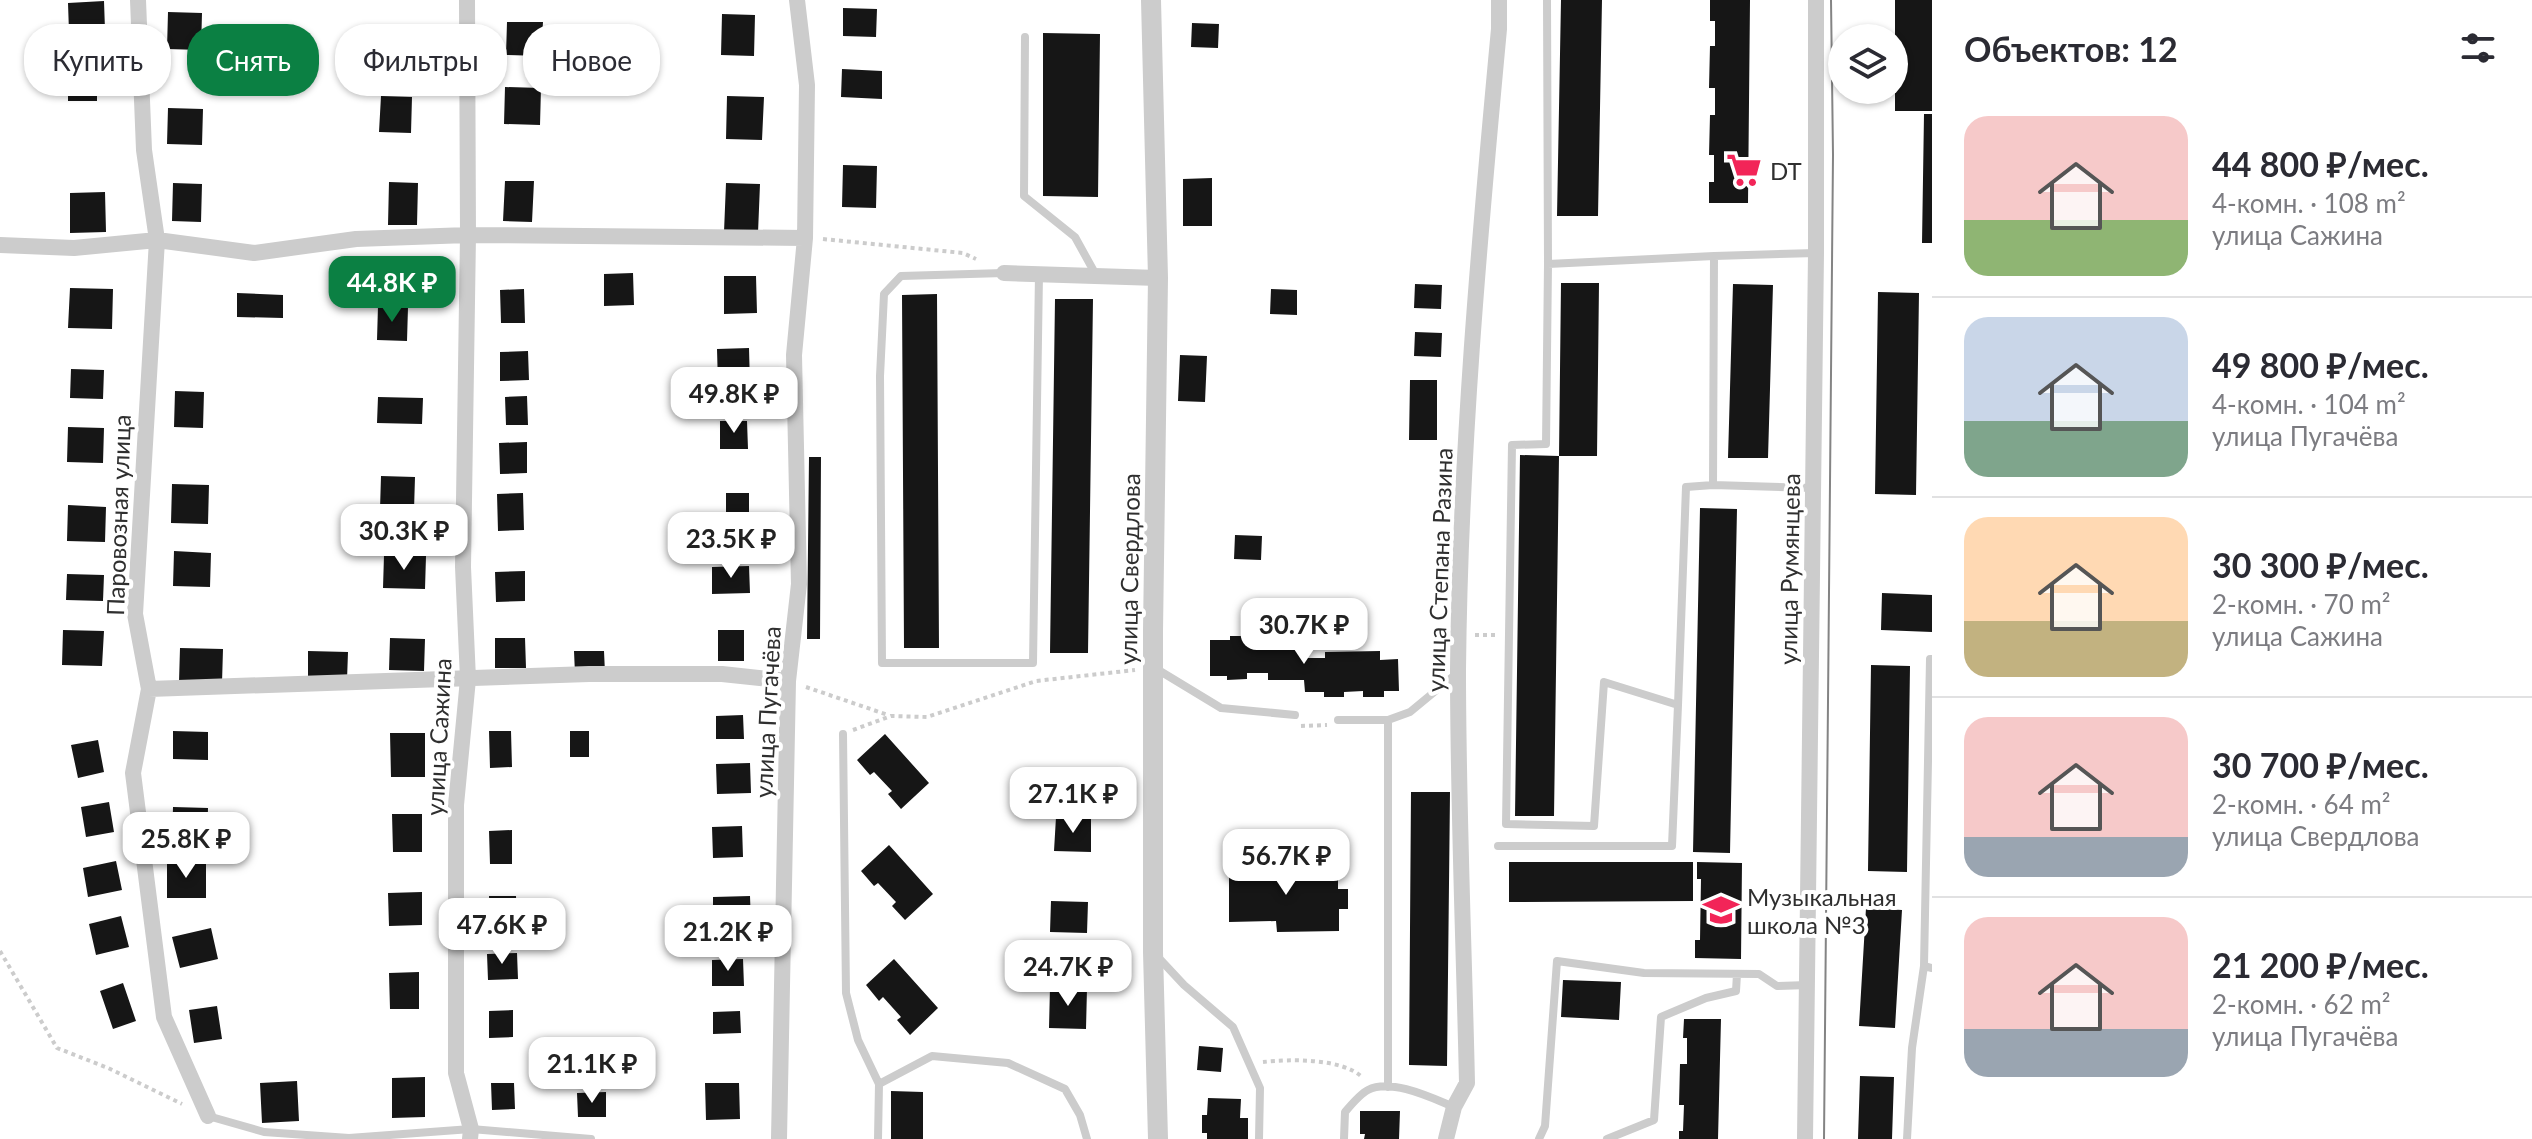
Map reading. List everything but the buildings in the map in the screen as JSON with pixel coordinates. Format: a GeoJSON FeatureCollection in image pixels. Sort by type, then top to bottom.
{"type":"FeatureCollection","features":[{"type":"Feature","properties":{"kind":"street","name":"Паровозная улица"},"geometry":{"type":"LineString","coordinates":[[138,0],[144,150],[157,240],[135,614],[149,689],[133,773],[164,1017],[208,1116]]}},
{"type":"Feature","properties":{"kind":"street","name":"улица Сажина"},"geometry":{"type":"LineString","coordinates":[[467,0],[468,235],[463,567],[468,679],[456,805],[456,1073],[470,1134]]}},
{"type":"Feature","properties":{"kind":"street","name":"улица Пугачёва"},"geometry":{"type":"LineString","coordinates":[[779,1139],[788,681],[799,584],[794,355],[805,238],[807,85],[797,0]]}},
{"type":"Feature","properties":{"kind":"street","name":"улица Свердлова"},"geometry":{"type":"LineString","coordinates":[[1151,0],[1158,278],[1153,952],[1158,1139]]}},
{"type":"Feature","properties":{"kind":"street","name":"улица Степана Разина"},"geometry":{"type":"LineString","coordinates":[[1446,1139],[1454,1107],[1467,1083],[1458,672],[1462,516],[1499,0]]}},
{"type":"Feature","properties":{"kind":"street","name":"улица Румянцева"},"geometry":{"type":"LineString","coordinates":[[1805,1139],[1816,253],[1816,0]]}},
{"type":"Feature","properties":{"kind":"street"},"geometry":{"type":"LineString","coordinates":[[0,245],[74,248],[157,240],[254,253],[356,239],[468,235],[805,238]]}},
{"type":"Feature","properties":{"kind":"street"},"geometry":{"type":"LineString","coordinates":[[1004,273],[1158,278]]}},
{"type":"Feature","properties":{"kind":"street"},"geometry":{"type":"LineString","coordinates":[[149,689],[589,674],[693,674],[788,681]]}},
{"type":"Feature","properties":{"kind":"lane"},"geometry":{"type":"LineString","coordinates":[[1547,0],[1546,444],[1512,445],[1506,824],[1594,826],[1604,682],[1678,705]]}},
{"type":"Feature","properties":{"kind":"lane"},"geometry":{"type":"LineString","coordinates":[[1025,37],[1024,196],[1075,237],[1096,276]]}},
{"type":"Feature","properties":{"kind":"lane"},"geometry":{"type":"LineString","coordinates":[[1548,264],[1816,253]]}},
{"type":"Feature","properties":{"kind":"lane"},"geometry":{"type":"LineString","coordinates":[[1713,485],[1714,256]]}},
{"type":"Feature","properties":{"kind":"lane"},"geometry":{"type":"LineString","coordinates":[[1004,273],[901,276],[884,294],[880,376],[882,663],[1033,663],[1039,274]]}},
{"type":"Feature","properties":{"kind":"lane"},"geometry":{"type":"LineString","coordinates":[[1498,846],[1672,846],[1686,487],[1813,488]]}},
{"type":"Feature","properties":{"kind":"lane"},"geometry":{"type":"LineString","coordinates":[[1907,1139],[1912,1048],[1928,967],[1932,659]]}},
{"type":"Feature","properties":{"kind":"lane"},"geometry":{"type":"LineString","coordinates":[[1154,667],[1221,708],[1295,715]]}},
{"type":"Feature","properties":{"kind":"lane"},"geometry":{"type":"LineString","coordinates":[[1338,720],[1388,720],[1410,712],[1458,672]]}},
{"type":"Feature","properties":{"kind":"lane"},"geometry":{"type":"LineString","coordinates":[[1388,720],[1388,1087]]}},
{"type":"Feature","properties":{"kind":"lane"},"geometry":{"type":"LineString","coordinates":[[843,734],[846,993],[858,1040],[879,1084],[878,1139]]}},
{"type":"Feature","properties":{"kind":"lane"},"geometry":{"type":"LineString","coordinates":[[1153,952],[1184,985],[1233,1027],[1260,1088],[1259,1139]]}},
{"type":"Feature","properties":{"kind":"lane"},"geometry":{"type":"LineString","coordinates":[[1539,1139],[1545,1126],[1557,961],[1644,973],[1759,974],[1777,986],[1808,985]]}},
{"type":"Feature","properties":{"kind":"lane"},"geometry":{"type":"LineString","coordinates":[[1607,1139],[1654,1120],[1661,1017],[1706,998],[1736,991],[1737,974]]}},
{"type":"Feature","properties":{"kind":"lane"},"geometry":{"type":"LineString","coordinates":[[879,1084],[932,1056],[1008,1063],[1065,1089],[1080,1115],[1087,1139]]}},
{"type":"Feature","properties":{"kind":"lane"},"geometry":{"type":"LineString","coordinates":[[1344,1139],[1345,1112],[1373,1088],[1412,1090],[1454,1107]]}},
{"type":"Feature","properties":{"kind":"lane"},"geometry":{"type":"LineString","coordinates":[[208,1116],[264,1132],[349,1138],[470,1134],[591,1139]]}},
{"type":"Feature","properties":{"kind":"path"},"geometry":{"type":"LineString","coordinates":[[805,238],[963,253],[1004,273]]}},
{"type":"Feature","properties":{"kind":"path"},"geometry":{"type":"LineString","coordinates":[[1459,634],[1509,636]]}},
{"type":"Feature","properties":{"kind":"path"},"geometry":{"type":"LineString","coordinates":[[788,681],[891,716],[927,717],[1036,681],[1154,667]]}},
{"type":"Feature","properties":{"kind":"path"},"geometry":{"type":"LineString","coordinates":[[843,734],[891,716]]}},
{"type":"Feature","properties":{"kind":"path"},"geometry":{"type":"LineString","coordinates":[[1293,725],[1323,727]]}},
{"type":"Feature","properties":{"kind":"path"},"geometry":{"type":"LineString","coordinates":[[0,951],[57,1048],[108,1068],[208,1116]]}},
{"type":"Feature","properties":{"kind":"path"},"geometry":{"type":"LineString","coordinates":[[1249,1064],[1286,1059],[1346,1066],[1360,1074],[1373,1088]]}},
{"type":"Feature","properties":{"kind":"tram line"},"geometry":{"type":"LineString","coordinates":[[1824,1139],[1833,155],[1831,0]]}},
{"type":"Feature","properties":{"kind":"place","name":"DT"},"geometry":{"type":"Point","coordinates":[1744,170]}},
{"type":"Feature","properties":{"kind":"place","name":"Музыкальная школа №3"},"geometry":{"type":"Point","coordinates":[1721,910]}}]}
